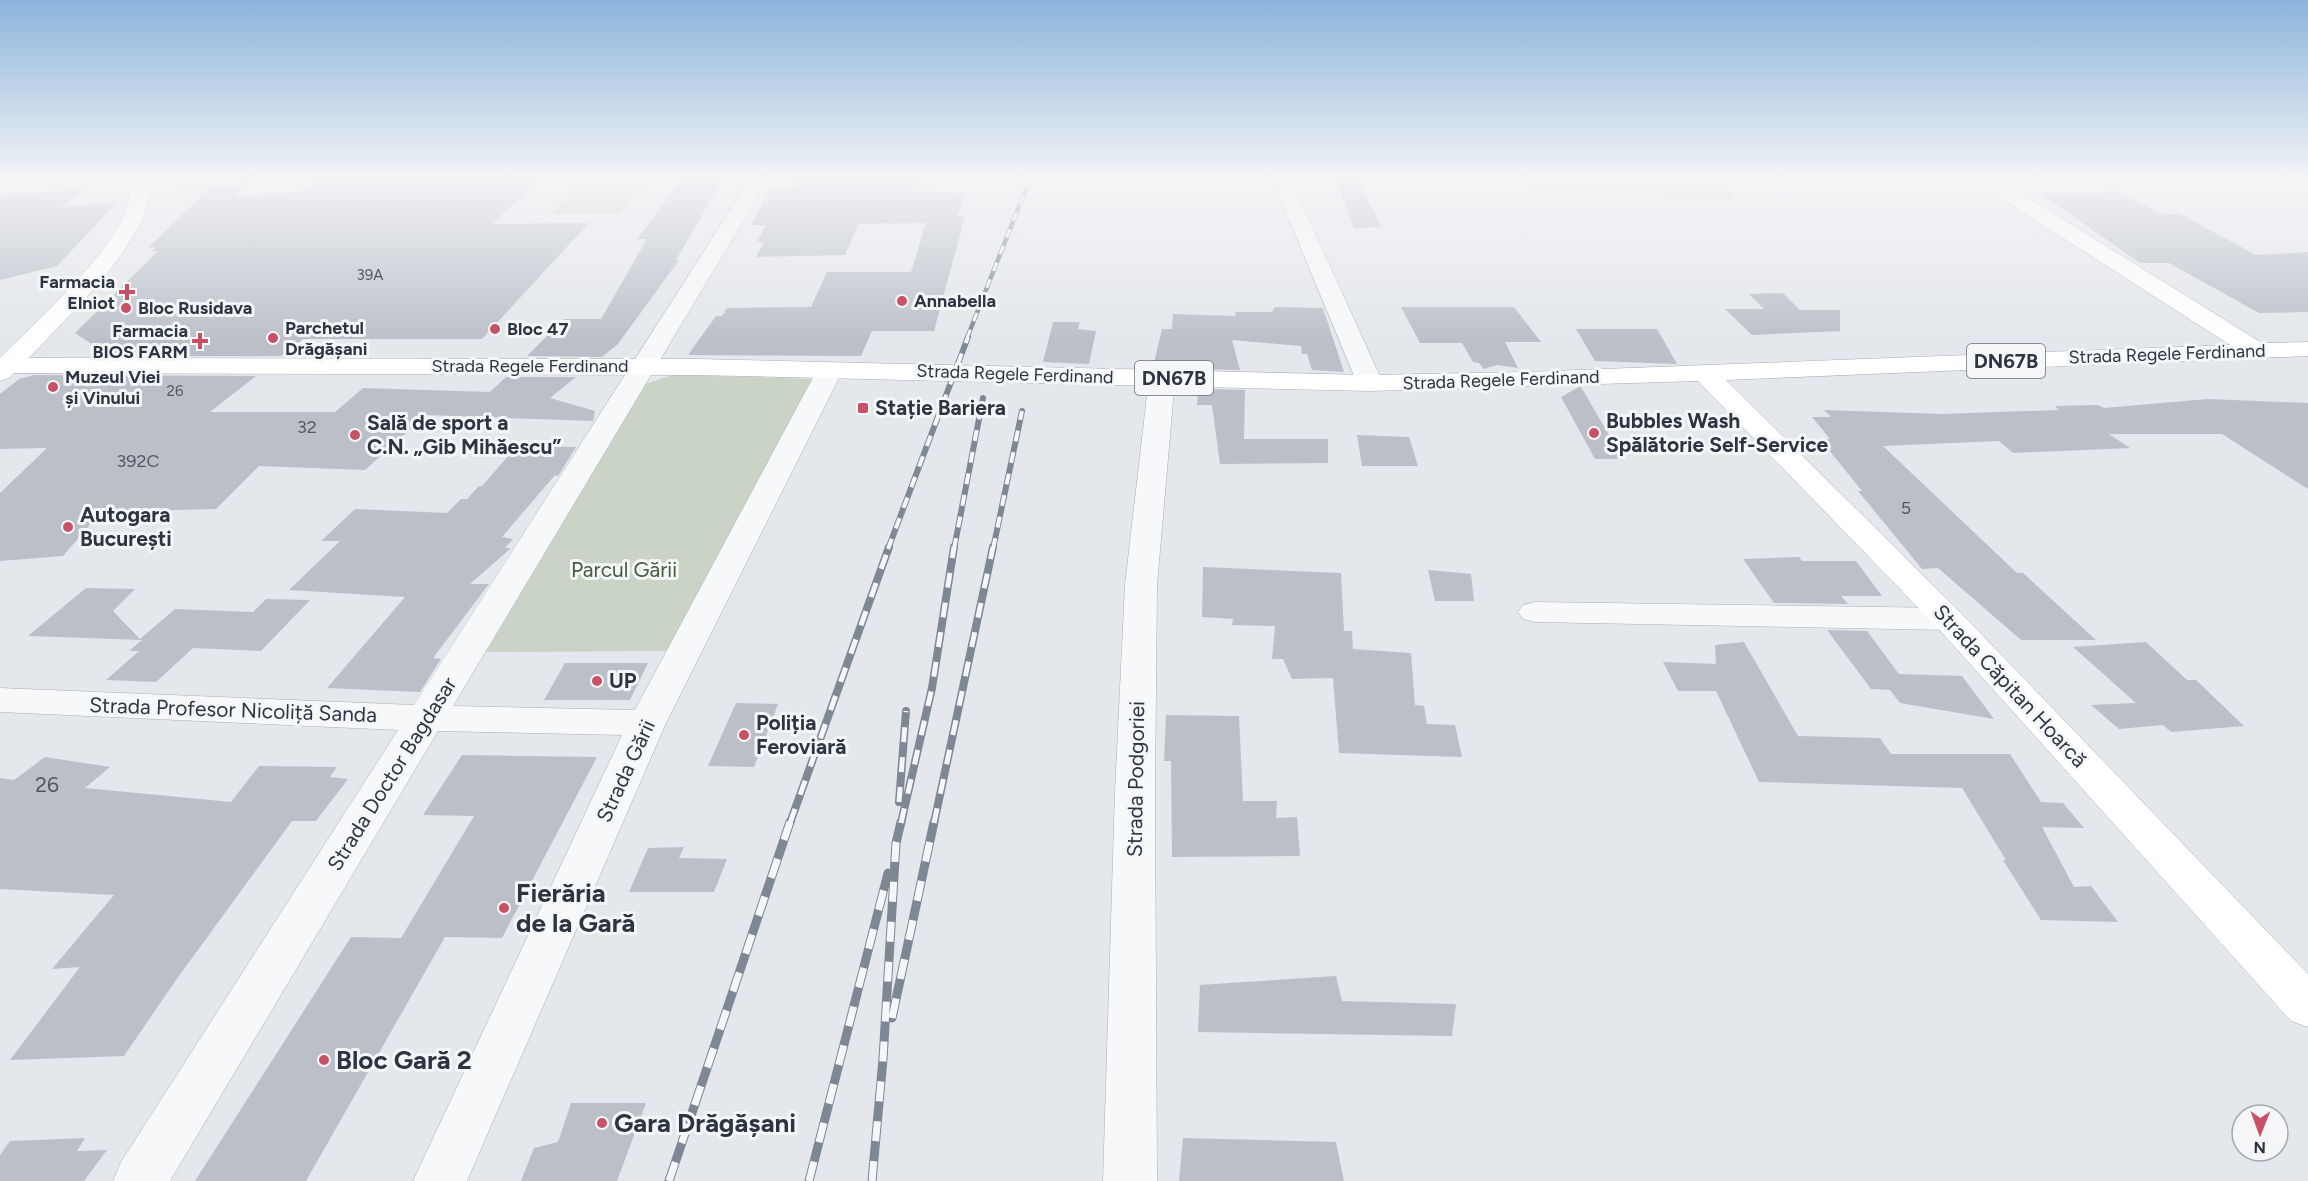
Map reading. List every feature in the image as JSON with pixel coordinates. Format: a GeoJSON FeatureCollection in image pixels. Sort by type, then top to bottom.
{"type":"FeatureCollection","features":[{"type":"Feature","properties":{"kind":"main road"},"geometry":{"type":"LineString","coordinates":[[3,368],[76,294],[114,248],[124,231]]}},
{"type":"Feature","properties":{"kind":"main road"},"geometry":{"type":"LineString","coordinates":[[2067,231],[2257,351]]}},
{"type":"Feature","properties":{"kind":"main road","name":"Strada Regele Ferdinand"},"geometry":{"type":"LineString","coordinates":[[3,368],[643,367],[1370,383],[1490,381],[2308,349]]}},
{"type":"Feature","properties":{"kind":"main road","name":"Strada Căpitan Hoarcă"},"geometry":{"type":"LineString","coordinates":[[1704,373],[1948,619],[2308,1006]]}},
{"type":"Feature","properties":{"kind":"street","name":"Strada Doctor Bagdasar"},"geometry":{"type":"LineString","coordinates":[[140,1181],[729,231]]}},
{"type":"Feature","properties":{"kind":"street"},"geometry":{"type":"LineString","coordinates":[[1304,231],[1370,383]]}},
{"type":"Feature","properties":{"kind":"street","name":"Strada Gării"},"geometry":{"type":"LineString","coordinates":[[440,1181],[647,723],[686,652],[830,370]]}},
{"type":"Feature","properties":{"kind":"street","name":"Strada Podgoriei"},"geometry":{"type":"LineString","coordinates":[[1130,1181],[1135,792],[1141,585],[1162,378]]}},
{"type":"Feature","properties":{"kind":"street"},"geometry":{"type":"LineString","coordinates":[[1535,612],[1948,619]]}},
{"type":"Feature","properties":{"kind":"street","name":"Strada Profesor Nicoliță Sanda"},"geometry":{"type":"LineString","coordinates":[[0,700],[427,718],[647,723]]}},
{"type":"Feature","properties":{"kind":"green space","name":"Parcul Gării"},"geometry":{"type":"Polygon","coordinates":[[[672,375],[813,379],[667,651],[486,652],[646,384],[672,375]]]}},
{"type":"Feature","properties":{"kind":"building"},"geometry":{"type":"Polygon","coordinates":[[[0,231],[90,231],[57,266],[0,280],[0,231]]]}},
{"type":"Feature","properties":{"kind":"building"},"geometry":{"type":"Polygon","coordinates":[[[165,231],[582,231],[482,339],[303,339],[281,356],[110,356],[75,333],[158,251],[152,251],[156,247],[148,248],[165,231]]]}},
{"type":"Feature","properties":{"kind":"building"},"geometry":{"type":"Polygon","coordinates":[[[643,231],[693,231],[676,260],[679,260],[618,344],[602,357],[527,356],[564,319],[601,319],[647,239],[637,239],[643,231]]]}},
{"type":"Feature","properties":{"kind":"building"},"geometry":{"type":"Polygon","coordinates":[[[763,231],[855,231],[845,255],[756,257],[764,242],[757,242],[763,231]]]}},
{"type":"Feature","properties":{"kind":"building"},"geometry":{"type":"Polygon","coordinates":[[[924,231],[961,231],[934,331],[872,331],[861,356],[688,355],[716,316],[722,316],[727,308],[811,307],[827,272],[911,272],[924,231]]]}},
{"type":"Feature","properties":{"kind":"building"},"geometry":{"type":"Polygon","coordinates":[[[2094,231],[2212,231],[2256,255],[2308,252],[2308,312],[2259,313],[2169,263],[2140,263],[2094,231]]]}},
{"type":"Feature","properties":{"kind":"building"},"geometry":{"type":"Polygon","coordinates":[[[1783,293],[1800,310],[1840,310],[1840,331],[1752,335],[1725,309],[1764,309],[1749,294],[1783,293]]]}},
{"type":"Feature","properties":{"kind":"building"},"geometry":{"type":"Polygon","coordinates":[[[1275,307],[1323,308],[1344,372],[1312,370],[1307,354],[1302,354],[1301,346],[1232,340],[1240,370],[1200,369],[1200,365],[1154,363],[1162,329],[1172,329],[1173,314],[1236,316],[1235,312],[1272,312],[1275,307]]]}},
{"type":"Feature","properties":{"kind":"building"},"geometry":{"type":"Polygon","coordinates":[[[1401,307],[1514,307],[1541,342],[1505,342],[1518,368],[1497,365],[1484,369],[1479,363],[1473,362],[1462,343],[1420,343],[1401,307]]]}},
{"type":"Feature","properties":{"kind":"building"},"geometry":{"type":"Polygon","coordinates":[[[1053,322],[1080,322],[1078,329],[1096,331],[1089,364],[1043,362],[1053,322]]]}},
{"type":"Feature","properties":{"kind":"building"},"geometry":{"type":"Polygon","coordinates":[[[1576,329],[1657,329],[1677,364],[1595,361],[1576,329]]]}},
{"type":"Feature","properties":{"kind":"building"},"geometry":{"type":"Polygon","coordinates":[[[34,375],[256,376],[210,412],[335,412],[363,388],[490,392],[506,377],[576,377],[550,398],[595,411],[593,421],[426,415],[365,470],[259,466],[216,509],[101,512],[63,556],[0,561],[0,493],[47,448],[0,449],[0,394],[19,379],[34,375]]]}},
{"type":"Feature","properties":{"kind":"building","name":"Bubbles Wash Spălătorie Self-Service"},"geometry":{"type":"Polygon","coordinates":[[[1579,387],[1623,459],[1595,459],[1561,397],[1579,387]]]}},
{"type":"Feature","properties":{"kind":"building"},"geometry":{"type":"Polygon","coordinates":[[[1198,389],[1245,390],[1244,439],[1328,439],[1328,463],[1220,464],[1212,405],[1197,405],[1198,389]]]}},
{"type":"Feature","properties":{"kind":"building"},"geometry":{"type":"Polygon","coordinates":[[[2208,399],[2308,403],[2308,489],[2222,434],[2109,434],[2130,448],[2013,453],[1999,441],[1883,446],[2017,573],[2023,573],[2096,640],[2021,640],[1938,568],[1922,569],[1858,491],[1862,491],[1820,439],[1830,439],[1812,417],[1831,417],[1824,410],[1941,414],[2059,410],[2055,406],[2098,405],[2104,408],[2208,399]]]}},
{"type":"Feature","properties":{"kind":"building"},"geometry":{"type":"Polygon","coordinates":[[[1357,435],[1409,437],[1418,466],[1362,466],[1357,435]]]}},
{"type":"Feature","properties":{"kind":"building"},"geometry":{"type":"Polygon","coordinates":[[[517,446],[576,447],[558,476],[555,475],[502,537],[513,539],[505,548],[511,548],[470,584],[489,584],[433,658],[441,659],[420,692],[327,688],[405,597],[289,590],[340,541],[321,541],[355,509],[447,513],[461,499],[467,499],[479,486],[482,486],[517,446]]]}},
{"type":"Feature","properties":{"kind":"building"},"geometry":{"type":"Polygon","coordinates":[[[1799,557],[1802,561],[1856,561],[1882,596],[1841,596],[1848,604],[1774,603],[1743,559],[1799,557]]]}},
{"type":"Feature","properties":{"kind":"building"},"geometry":{"type":"Polygon","coordinates":[[[1203,567],[1341,573],[1344,631],[1352,631],[1353,649],[1411,653],[1415,705],[1424,706],[1427,724],[1455,725],[1462,757],[1339,753],[1333,678],[1292,679],[1283,659],[1272,659],[1275,626],[1232,625],[1233,619],[1202,617],[1203,567]]]}},
{"type":"Feature","properties":{"kind":"building"},"geometry":{"type":"Polygon","coordinates":[[[1428,570],[1471,574],[1474,601],[1435,601],[1428,570]]]}},
{"type":"Feature","properties":{"kind":"building"},"geometry":{"type":"Polygon","coordinates":[[[86,588],[135,589],[113,611],[140,639],[175,609],[253,612],[266,599],[310,600],[261,651],[193,648],[156,682],[106,680],[139,651],[129,651],[142,640],[28,636],[86,588]]]}},
{"type":"Feature","properties":{"kind":"building"},"geometry":{"type":"Polygon","coordinates":[[[1827,630],[1867,631],[1899,674],[1962,676],[1994,719],[1900,703],[1890,690],[1871,689],[1827,630]]]}},
{"type":"Feature","properties":{"kind":"building"},"geometry":{"type":"Polygon","coordinates":[[[1744,642],[1798,736],[1880,738],[1891,754],[2010,754],[2041,802],[2063,803],[2084,828],[2042,827],[2074,887],[2091,886],[2118,922],[2041,920],[1962,788],[1759,782],[1716,691],[1678,691],[1663,662],[1716,664],[1715,645],[1744,642]]]}},
{"type":"Feature","properties":{"kind":"building"},"geometry":{"type":"Polygon","coordinates":[[[2146,642],[2187,680],[2196,680],[2244,726],[2171,732],[2163,725],[2119,729],[2091,705],[2136,703],[2073,647],[2146,642]]]}},
{"type":"Feature","properties":{"kind":"building","name":"UP"},"geometry":{"type":"Polygon","coordinates":[[[565,663],[648,663],[630,700],[544,700],[565,663]]]}},
{"type":"Feature","properties":{"kind":"building","name":"Poliția Feroviară"},"geometry":{"type":"Polygon","coordinates":[[[736,703],[778,704],[754,767],[708,766],[736,703]]]}},
{"type":"Feature","properties":{"kind":"building"},"geometry":{"type":"Polygon","coordinates":[[[1166,715],[1239,716],[1243,801],[1277,801],[1276,818],[1297,817],[1300,856],[1172,857],[1171,761],[1164,761],[1166,715]]]}},
{"type":"Feature","properties":{"kind":"building","name":"Bloc Gară 2"},"geometry":{"type":"Polygon","coordinates":[[[462,755],[597,757],[502,938],[445,937],[306,1181],[195,1181],[351,937],[401,938],[474,816],[423,815],[462,755]]]}},
{"type":"Feature","properties":{"kind":"building"},"geometry":{"type":"Polygon","coordinates":[[[45,757],[110,767],[85,788],[231,802],[259,766],[337,767],[330,777],[348,779],[316,821],[292,821],[176,980],[124,1056],[10,1060],[80,967],[52,969],[114,895],[0,889],[0,778],[14,780],[45,757]]]}},
{"type":"Feature","properties":{"kind":"building"},"geometry":{"type":"Polygon","coordinates":[[[684,847],[679,858],[727,859],[714,892],[629,892],[648,848],[684,847]]]}},
{"type":"Feature","properties":{"kind":"building"},"geometry":{"type":"Polygon","coordinates":[[[1336,976],[1342,1001],[1456,1004],[1452,1036],[1198,1032],[1200,985],[1336,976]]]}},
{"type":"Feature","properties":{"kind":"building","name":"Gara Drăgășani"},"geometry":{"type":"Polygon","coordinates":[[[571,1103],[646,1103],[617,1181],[521,1181],[534,1148],[558,1142],[571,1103]]]}},
{"type":"Feature","properties":{"kind":"building"},"geometry":{"type":"Polygon","coordinates":[[[85,1138],[77,1151],[107,1150],[84,1181],[0,1181],[0,1155],[10,1141],[85,1138]]]}},
{"type":"Feature","properties":{"kind":"building"},"geometry":{"type":"Polygon","coordinates":[[[1183,1138],[1336,1142],[1344,1181],[1179,1181],[1183,1138]]]}},
{"type":"Feature","properties":{"kind":"railway"},"geometry":{"type":"LineString","coordinates":[[967,338],[1009,231]]}},
{"type":"Feature","properties":{"kind":"railway"},"geometry":{"type":"LineString","coordinates":[[888,549],[968,337]]}},
{"type":"Feature","properties":{"kind":"railway"},"geometry":{"type":"LineString","coordinates":[[954,549],[983,398]]}},
{"type":"Feature","properties":{"kind":"railway"},"geometry":{"type":"LineString","coordinates":[[993,549],[1022,411]]}},
{"type":"Feature","properties":{"kind":"railway"},"geometry":{"type":"LineString","coordinates":[[790,823],[889,547]]}},
{"type":"Feature","properties":{"kind":"railway"},"geometry":{"type":"LineString","coordinates":[[901,823],[932,688],[954,547]]}},
{"type":"Feature","properties":{"kind":"railway"},"geometry":{"type":"LineString","coordinates":[[934,823],[993,547]]}},
{"type":"Feature","properties":{"kind":"railway"},"geometry":{"type":"LineString","coordinates":[[899,802],[906,711]]}},
{"type":"Feature","properties":{"kind":"railway"},"geometry":{"type":"LineString","coordinates":[[669,1181],[790,822]]}},
{"type":"Feature","properties":{"kind":"railway"},"geometry":{"type":"LineString","coordinates":[[872,1181],[883,1059],[896,843],[901,822]]}},
{"type":"Feature","properties":{"kind":"railway"},"geometry":{"type":"LineString","coordinates":[[892,1018],[934,822]]}},
{"type":"Feature","properties":{"kind":"railway"},"geometry":{"type":"LineString","coordinates":[[809,1181],[888,873]]}},
{"type":"Feature","properties":{"kind":"place","name":"Farmacia Elniot"},"geometry":{"type":"Point","coordinates":[127,292]}},
{"type":"Feature","properties":{"kind":"place","name":"Annabella"},"geometry":{"type":"Point","coordinates":[902,301]}},
{"type":"Feature","properties":{"kind":"place","name":"Bloc Rusidava"},"geometry":{"type":"Point","coordinates":[126,308]}},
{"type":"Feature","properties":{"kind":"place","name":"Bloc 47"},"geometry":{"type":"Point","coordinates":[495,329]}},
{"type":"Feature","properties":{"kind":"place","name":"Parchetul Drăgășani"},"geometry":{"type":"Point","coordinates":[273,338]}},
{"type":"Feature","properties":{"kind":"place","name":"Farmacia BIOS FARM"},"geometry":{"type":"Point","coordinates":[200,341]}},
{"type":"Feature","properties":{"kind":"place","name":"Muzeul Viei și Vinului"},"geometry":{"type":"Point","coordinates":[53,387]}},
{"type":"Feature","properties":{"kind":"place","name":"Stație Bariera"},"geometry":{"type":"Point","coordinates":[863,408]}},
{"type":"Feature","properties":{"kind":"place","name":"Bubbles Wash Spălătorie Self-Service"},"geometry":{"type":"Point","coordinates":[1594,433]}},
{"type":"Feature","properties":{"kind":"place","name":"Sală de sport a C.N. „Gib Mihăescu”"},"geometry":{"type":"Point","coordinates":[355,435]}},
{"type":"Feature","properties":{"kind":"place","name":"Autogara București"},"geometry":{"type":"Point","coordinates":[68,527]}},
{"type":"Feature","properties":{"kind":"place","name":"UP"},"geometry":{"type":"Point","coordinates":[597,681]}},
{"type":"Feature","properties":{"kind":"place","name":"Poliția Feroviară"},"geometry":{"type":"Point","coordinates":[744,735]}},
{"type":"Feature","properties":{"kind":"place","name":"Fierăria de la Gară"},"geometry":{"type":"Point","coordinates":[504,908]}},
{"type":"Feature","properties":{"kind":"place","name":"Bloc Gară 2"},"geometry":{"type":"Point","coordinates":[324,1060]}},
{"type":"Feature","properties":{"kind":"place","name":"Gara Drăgășani"},"geometry":{"type":"Point","coordinates":[602,1123]}}]}
